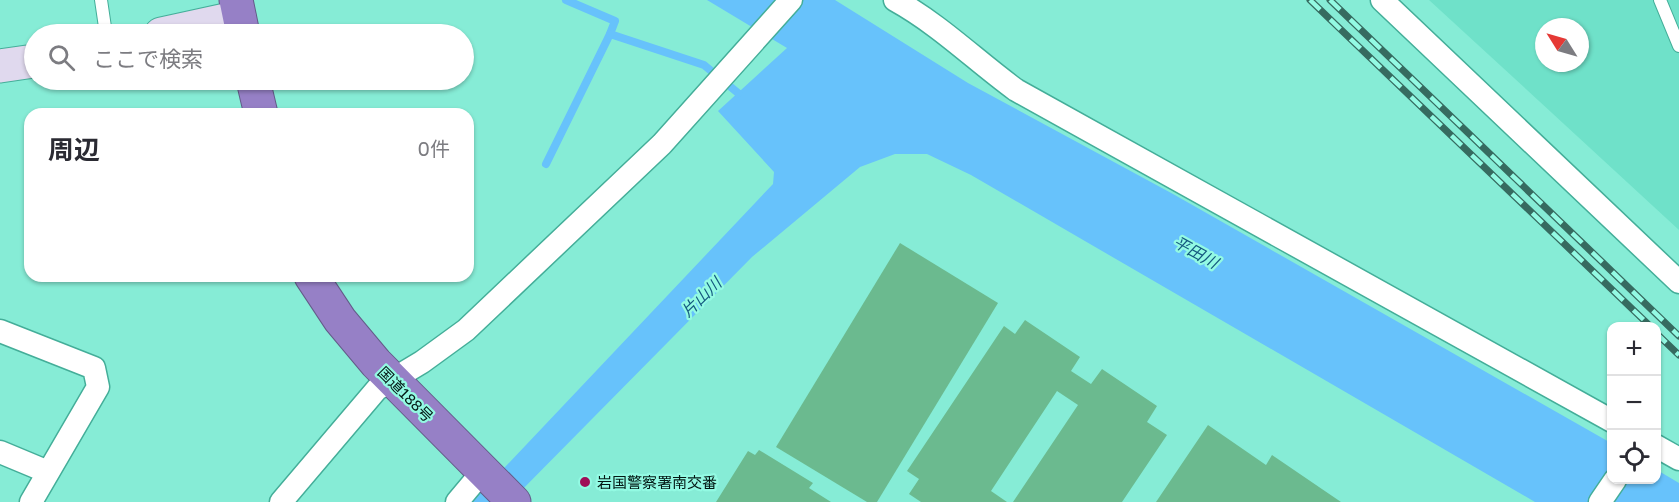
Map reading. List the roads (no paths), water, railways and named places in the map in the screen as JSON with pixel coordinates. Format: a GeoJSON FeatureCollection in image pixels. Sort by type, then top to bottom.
{"type":"FeatureCollection","features":[{"type":"Feature","properties":{"kind":"highway"},"geometry":{"type":"LineString","coordinates":[[255,90],[260,108]]}},
{"type":"Feature","properties":{"kind":"highway","name":"国道188号"},"geometry":{"type":"LineString","coordinates":[[315,282],[340,320],[391,379],[514,502]]}},
{"type":"Feature","properties":{"kind":"street"},"geometry":{"type":"LineString","coordinates":[[280,502],[377,389],[422,362],[466,330],[662,144],[791,0]]}},
{"type":"Feature","properties":{"kind":"street"},"geometry":{"type":"LineString","coordinates":[[895,0],[922,15],[1016,90],[1607,419]]}},
{"type":"Feature","properties":{"kind":"street"},"geometry":{"type":"LineString","coordinates":[[1382,0],[1679,282]]}},
{"type":"Feature","properties":{"kind":"street"},"geometry":{"type":"LineString","coordinates":[[207,24],[239,17]]}},
{"type":"Feature","properties":{"kind":"street"},"geometry":{"type":"LineString","coordinates":[[0,66],[24,62]]}},
{"type":"Feature","properties":{"kind":"street"},"geometry":{"type":"LineString","coordinates":[[0,331],[94,368],[98,387],[31,502]]}},
{"type":"Feature","properties":{"kind":"street"},"geometry":{"type":"LineString","coordinates":[[1661,449],[1679,459]]}},
{"type":"Feature","properties":{"kind":"street"},"geometry":{"type":"LineString","coordinates":[[0,452],[48,472]]}},
{"type":"Feature","properties":{"kind":"street"},"geometry":{"type":"LineString","coordinates":[[457,502],[485,473]]}},
{"type":"Feature","properties":{"kind":"street"},"geometry":{"type":"LineString","coordinates":[[1600,502],[1612,484]]}},
{"type":"Feature","properties":{"kind":"lane"},"geometry":{"type":"LineString","coordinates":[[101,0],[105,24]]}},
{"type":"Feature","properties":{"kind":"lane"},"geometry":{"type":"LineString","coordinates":[[1660,0],[1679,46]]}},
{"type":"Feature","properties":{"kind":"water"},"geometry":{"type":"Polygon","coordinates":[[[707,0],[835,0],[968,83],[1173,194],[1607,441],[1607,484],[1661,484],[1661,472],[1679,483],[1679,502],[1535,502],[971,175],[927,154],[895,154],[860,167],[752,257],[510,502],[472,502],[773,184],[774,172],[718,111],[787,48],[707,0]]]}},
{"type":"Feature","properties":{"kind":"waterway"},"geometry":{"type":"LineString","coordinates":[[566,0],[615,21],[610,34]]}},
{"type":"Feature","properties":{"kind":"waterway"},"geometry":{"type":"LineString","coordinates":[[546,164],[610,34],[704,65],[738,93]]}},
{"type":"Feature","properties":{"kind":"railway"},"geometry":{"type":"LineString","coordinates":[[1310,0],[1646,322]]}},
{"type":"Feature","properties":{"kind":"railway"},"geometry":{"type":"LineString","coordinates":[[1330,0],[1679,336]]}},
{"type":"Feature","properties":{"kind":"railway"},"geometry":{"type":"LineString","coordinates":[[1661,338],[1679,355]]}},
{"type":"Feature","properties":{"kind":"place","name":"岩国警察署南交番"},"geometry":{"type":"Point","coordinates":[585,482]}},
{"type":"Feature","properties":{"kind":"water label","name":"平田川"},"geometry":{"type":"Point","coordinates":[1196,252]}},
{"type":"Feature","properties":{"kind":"water label","name":"片山川"},"geometry":{"type":"Point","coordinates":[701,297]}}]}
